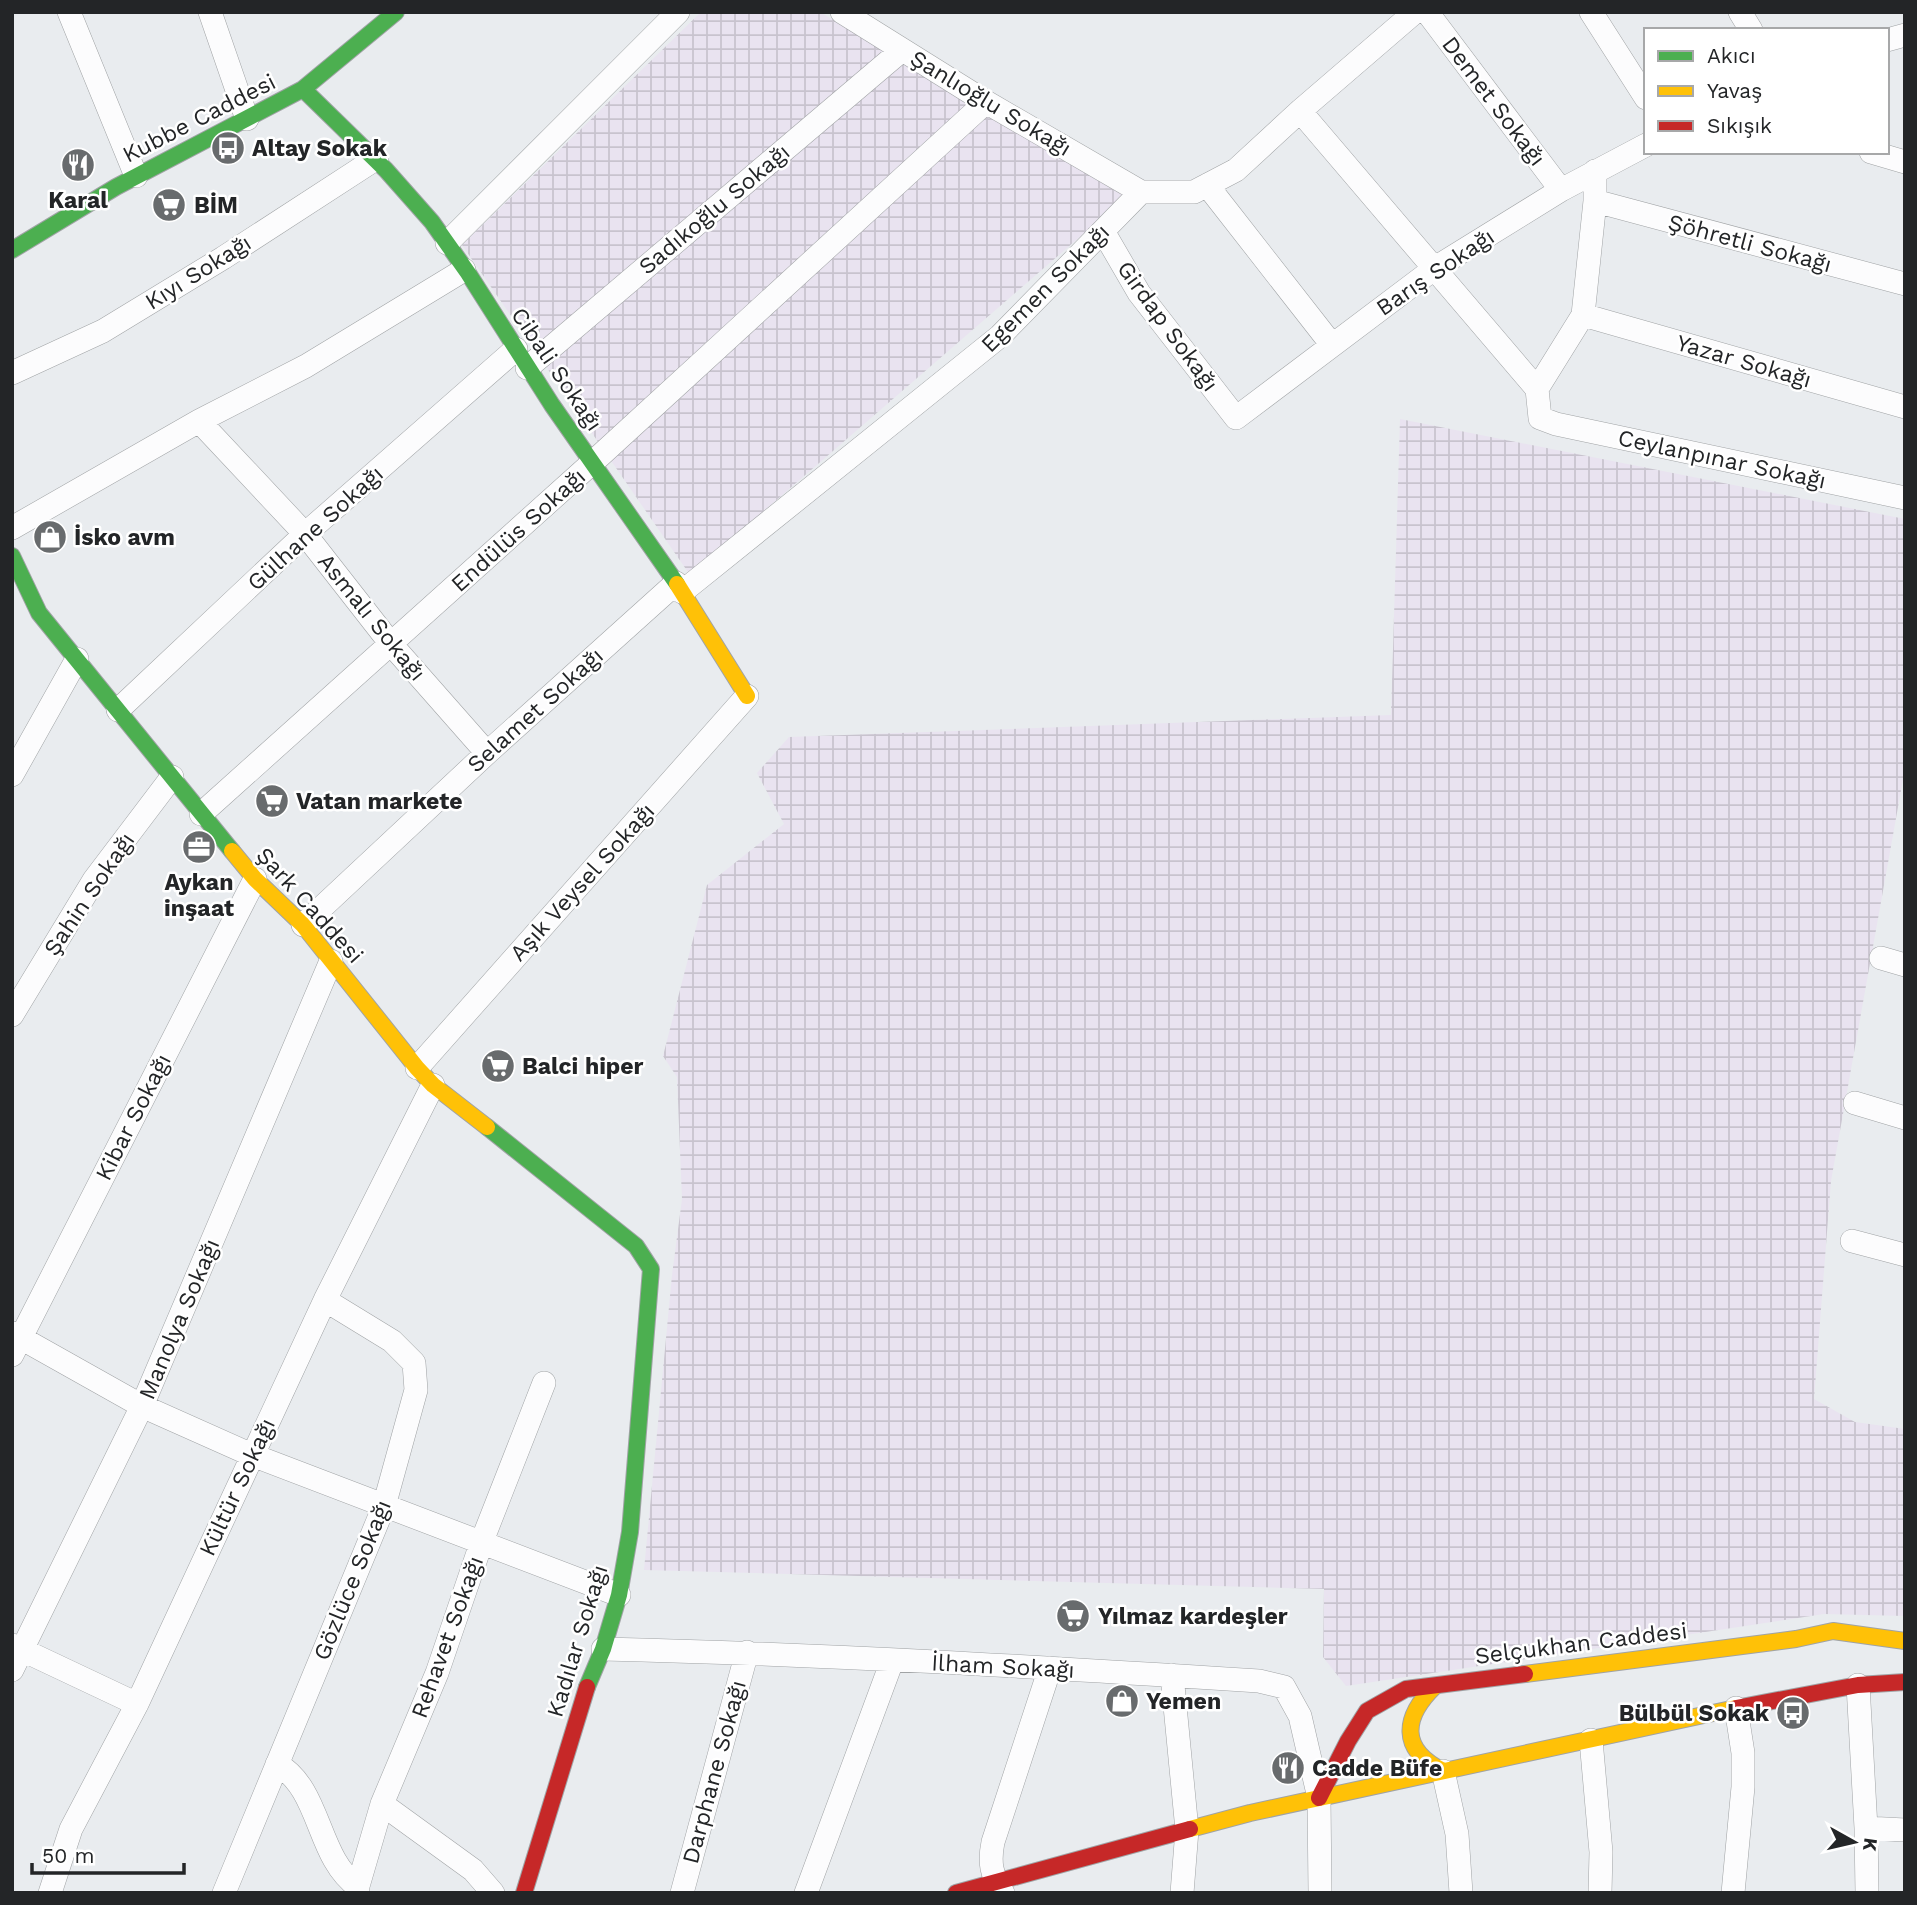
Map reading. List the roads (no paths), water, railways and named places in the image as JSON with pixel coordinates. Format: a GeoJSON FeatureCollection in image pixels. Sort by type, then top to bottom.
{"type":"FeatureCollection","features":[{"type":"Feature","properties":{"kind":"street"},"geometry":{"type":"LineString","coordinates":[[69,12],[136,176]]}},
{"type":"Feature","properties":{"kind":"street"},"geometry":{"type":"LineString","coordinates":[[210,12],[247,119]]}},
{"type":"Feature","properties":{"kind":"street","name":"Kubbe Caddesi"},"geometry":{"type":"LineString","coordinates":[[15,240],[303,89],[396,12]]}},
{"type":"Feature","properties":{"kind":"street"},"geometry":{"type":"LineString","coordinates":[[447,243],[678,12]]}},
{"type":"Feature","properties":{"kind":"street","name":"Şanlıoğlu Sokağı"},"geometry":{"type":"LineString","coordinates":[[842,12],[986,102],[1141,192]]}},
{"type":"Feature","properties":{"kind":"street"},"geometry":{"type":"LineString","coordinates":[[1141,192],[1194,192],[1236,170],[1415,12]]}},
{"type":"Feature","properties":{"kind":"street","name":"Demet Sokağı"},"geometry":{"type":"LineString","coordinates":[[1427,12],[1561,190]]}},
{"type":"Feature","properties":{"kind":"street"},"geometry":{"type":"LineString","coordinates":[[1591,12],[1644,95]]}},
{"type":"Feature","properties":{"kind":"street"},"geometry":{"type":"LineString","coordinates":[[1740,12],[1750,28]]}},
{"type":"Feature","properties":{"kind":"street","name":"Sadıkoğlu Sokağı"},"geometry":{"type":"LineString","coordinates":[[521,359],[902,50]]}},
{"type":"Feature","properties":{"kind":"street","name":"Cibali Sokağı"},"geometry":{"type":"LineString","coordinates":[[303,89],[377,158],[447,243],[521,359],[715,639],[747,696]]}},
{"type":"Feature","properties":{"kind":"street","name":"Endülüs Sokağı"},"geometry":{"type":"LineString","coordinates":[[201,814],[593,463],[986,102]]}},
{"type":"Feature","properties":{"kind":"street"},"geometry":{"type":"LineString","coordinates":[[1300,111],[1537,389],[1583,315],[1595,201],[1595,171]]}},
{"type":"Feature","properties":{"kind":"street","name":"Barış Sokağı"},"geometry":{"type":"LineString","coordinates":[[1236,418],[1435,268],[1561,190],[1644,146]]}},
{"type":"Feature","properties":{"kind":"street"},"geometry":{"type":"LineString","coordinates":[[1878,154],[1905,162]]}},
{"type":"Feature","properties":{"kind":"street","name":"Kıyı Sokağı"},"geometry":{"type":"LineString","coordinates":[[12,373],[103,331],[223,258],[377,158]]}},
{"type":"Feature","properties":{"kind":"street"},"geometry":{"type":"LineString","coordinates":[[1207,185],[1332,345]]}},
{"type":"Feature","properties":{"kind":"street","name":"Egemen Sokağı"},"geometry":{"type":"LineString","coordinates":[[679,588],[1000,336],[1141,192]]}},
{"type":"Feature","properties":{"kind":"street","name":"Şöhretli Sokağı"},"geometry":{"type":"LineString","coordinates":[[1595,201],[1905,284]]}},
{"type":"Feature","properties":{"kind":"street","name":"Girdap Sokağı"},"geometry":{"type":"LineString","coordinates":[[1103,231],[1139,293],[1236,418]]}},
{"type":"Feature","properties":{"kind":"street"},"geometry":{"type":"LineString","coordinates":[[12,528],[199,421],[306,366],[464,270]]}},
{"type":"Feature","properties":{"kind":"street","name":"Yazar Sokağı"},"geometry":{"type":"LineString","coordinates":[[1583,315],[1905,407]]}},
{"type":"Feature","properties":{"kind":"street","name":"Gülhane Sokağı"},"geometry":{"type":"LineString","coordinates":[[118,710],[305,534],[521,359]]}},
{"type":"Feature","properties":{"kind":"street","name":"Ceylanpınar Sokağı"},"geometry":{"type":"LineString","coordinates":[[1537,389],[1540,418],[1556,424],[1905,498]]}},
{"type":"Feature","properties":{"kind":"street","name":"Asmalı Sokağı"},"geometry":{"type":"LineString","coordinates":[[199,421],[305,534],[391,644],[487,753]]}},
{"type":"Feature","properties":{"kind":"street","name":"Şark Caddesi"},"geometry":{"type":"LineString","coordinates":[[12,556],[39,613],[201,814],[255,879],[303,925],[417,1068],[433,1085],[636,1246],[651,1269]]}},
{"type":"Feature","properties":{"kind":"street","name":"Selamet Sokağı"},"geometry":{"type":"LineString","coordinates":[[303,925],[487,753],[679,588]]}},
{"type":"Feature","properties":{"kind":"street"},"geometry":{"type":"LineString","coordinates":[[12,775],[77,660]]}},
{"type":"Feature","properties":{"kind":"street","name":"Aşık Veysel Sokağı"},"geometry":{"type":"LineString","coordinates":[[417,1068],[747,696]]}},
{"type":"Feature","properties":{"kind":"street","name":"Şahin Sokağı"},"geometry":{"type":"LineString","coordinates":[[12,1015],[93,880],[172,778]]}},
{"type":"Feature","properties":{"kind":"street","name":"Kibar Sokağı"},"geometry":{"type":"LineString","coordinates":[[15,1342],[255,879]]}},
{"type":"Feature","properties":{"kind":"street"},"geometry":{"type":"LineString","coordinates":[[1881,958],[1905,965]]}},
{"type":"Feature","properties":{"kind":"street","name":"Manolya Sokağı"},"geometry":{"type":"LineString","coordinates":[[15,1655],[142,1406],[331,961]]}},
{"type":"Feature","properties":{"kind":"street","name":"Kültür Sokağı"},"geometry":{"type":"LineString","coordinates":[[50,1893],[71,1829],[137,1704],[251,1455],[433,1085]]}},
{"type":"Feature","properties":{"kind":"street"},"geometry":{"type":"LineString","coordinates":[[1855,1103],[1905,1118]]}},
{"type":"Feature","properties":{"kind":"street"},"geometry":{"type":"LineString","coordinates":[[1852,1241],[1905,1255]]}},
{"type":"Feature","properties":{"kind":"street","name":"Kadılar Sokağı"},"geometry":{"type":"LineString","coordinates":[[524,1893],[584,1695],[603,1649],[619,1595],[630,1532],[651,1269]]}},
{"type":"Feature","properties":{"kind":"street","name":"Gözlüce Sokağı"},"geometry":{"type":"LineString","coordinates":[[224,1893],[384,1506],[416,1390],[414,1363],[392,1341],[326,1300]]}},
{"type":"Feature","properties":{"kind":"street"},"geometry":{"type":"LineString","coordinates":[[15,1342],[142,1406],[251,1455],[619,1595]]}},
{"type":"Feature","properties":{"kind":"street","name":"Rehavet Sokağı"},"geometry":{"type":"LineString","coordinates":[[357,1890],[382,1804],[437,1673],[482,1541],[544,1383]]}},
{"type":"Feature","properties":{"kind":"street","name":"Selçukhan Caddesi"},"geometry":{"type":"LineString","coordinates":[[1319,1798],[1348,1741],[1367,1711],[1406,1689],[1796,1639],[1833,1631],[1905,1641]]}},
{"type":"Feature","properties":{"kind":"street","name":"İlham Sokağı"},"geometry":{"type":"LineString","coordinates":[[603,1649],[747,1652],[1259,1681],[1284,1687],[1300,1716],[1319,1798]]}},
{"type":"Feature","properties":{"kind":"street","name":"Darphane Sokağı"},"geometry":{"type":"LineString","coordinates":[[682,1893],[747,1652]]}},
{"type":"Feature","properties":{"kind":"street"},"geometry":{"type":"LineString","coordinates":[[15,1655],[137,1704]]}},
{"type":"Feature","properties":{"kind":"street"},"geometry":{"type":"LineString","coordinates":[[806,1893],[892,1661]]}},
{"type":"Feature","properties":{"kind":"street"},"geometry":{"type":"LineString","coordinates":[[999,1887],[990,1866],[993,1842],[1050,1668]]}},
{"type":"Feature","properties":{"kind":"street"},"geometry":{"type":"LineString","coordinates":[[1172,1675],[1187,1830],[1182,1893]]}},
{"type":"Feature","properties":{"kind":"street"},"geometry":{"type":"LineString","coordinates":[[956,1893],[999,1887],[1187,1830],[1319,1798],[1737,1708],[1858,1685],[1905,1682]]}},
{"type":"Feature","properties":{"kind":"street"},"geometry":{"type":"LineString","coordinates":[[1858,1685],[1867,1893]]}},
{"type":"Feature","properties":{"kind":"street"},"geometry":{"type":"LineString","coordinates":[[1435,1686],[1417,1705],[1409,1729],[1416,1753],[1426,1764],[1443,1771]]}},
{"type":"Feature","properties":{"kind":"street"},"geometry":{"type":"LineString","coordinates":[[1733,1893],[1743,1787],[1743,1753],[1737,1708]]}},
{"type":"Feature","properties":{"kind":"street"},"geometry":{"type":"LineString","coordinates":[[1591,1740],[1601,1852],[1600,1893]]}},
{"type":"Feature","properties":{"kind":"street"},"geometry":{"type":"LineString","coordinates":[[277,1764],[300,1784],[336,1862],[357,1890]]}},
{"type":"Feature","properties":{"kind":"street"},"geometry":{"type":"LineString","coordinates":[[1443,1771],[1457,1834],[1461,1893]]}},
{"type":"Feature","properties":{"kind":"street"},"geometry":{"type":"LineString","coordinates":[[1319,1798],[1321,1893]]}},
{"type":"Feature","properties":{"kind":"street"},"geometry":{"type":"LineString","coordinates":[[382,1804],[473,1870],[493,1893]]}},
{"type":"Feature","properties":{"kind":"street"},"geometry":{"type":"LineString","coordinates":[[1866,1828],[1905,1830]]}},
{"type":"Feature","properties":{"kind":"place","name":"Altay Sokak"},"geometry":{"type":"Point","coordinates":[228,148]}},
{"type":"Feature","properties":{"kind":"place","name":"Karal"},"geometry":{"type":"Point","coordinates":[78,165]}},
{"type":"Feature","properties":{"kind":"place","name":"BİM"},"geometry":{"type":"Point","coordinates":[169,205]}},
{"type":"Feature","properties":{"kind":"place","name":"İsko avm"},"geometry":{"type":"Point","coordinates":[50,537]}},
{"type":"Feature","properties":{"kind":"place","name":"Vatan markete"},"geometry":{"type":"Point","coordinates":[272,801]}},
{"type":"Feature","properties":{"kind":"place","name":"Aykan inşaat"},"geometry":{"type":"Point","coordinates":[199,847]}},
{"type":"Feature","properties":{"kind":"place","name":"Balci hiper"},"geometry":{"type":"Point","coordinates":[498,1066]}},
{"type":"Feature","properties":{"kind":"place","name":"Yılmaz kardeşler"},"geometry":{"type":"Point","coordinates":[1073,1616]}},
{"type":"Feature","properties":{"kind":"place","name":"Yemen"},"geometry":{"type":"Point","coordinates":[1122,1701]}},
{"type":"Feature","properties":{"kind":"place","name":"Bülbül Sokak"},"geometry":{"type":"Point","coordinates":[1793,1713]}},
{"type":"Feature","properties":{"kind":"place","name":"Cadde Büfe"},"geometry":{"type":"Point","coordinates":[1288,1768]}}]}
